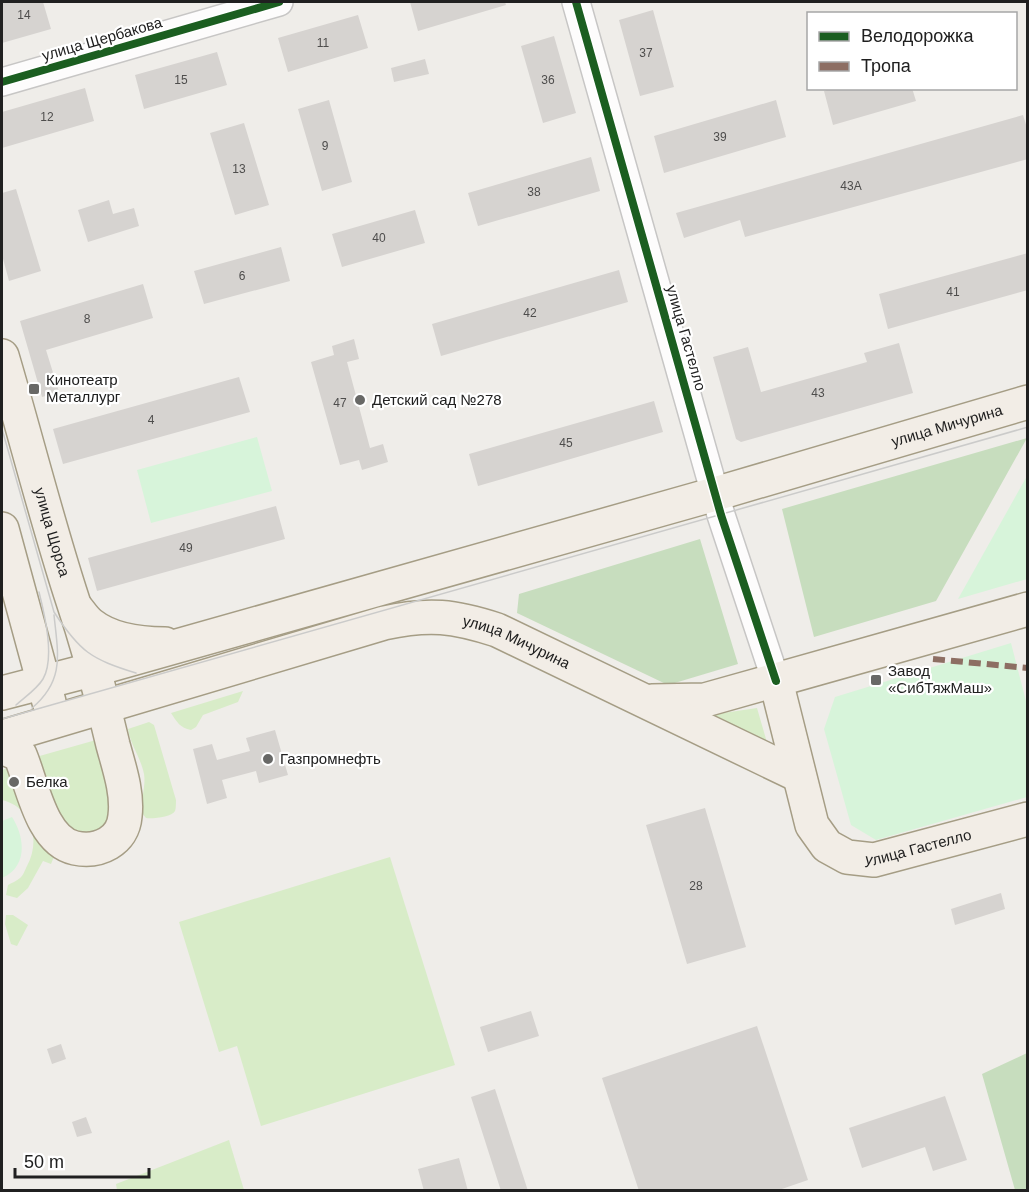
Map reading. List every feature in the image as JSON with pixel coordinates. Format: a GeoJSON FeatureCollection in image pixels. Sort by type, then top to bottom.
{"type":"FeatureCollection","features":[{"type":"Feature","properties":{"kind":"main road","name":"улица Щорса"},"geometry":{"type":"LineString","coordinates":[[2,356],[105,708],[125,798],[125,818],[116,839],[101,847],[83,850],[66,846],[43,818],[20,755],[2,747]]}},
{"type":"Feature","properties":{"kind":"main road","name":"улица Мичурина"},"geometry":{"type":"LineString","coordinates":[[2,693],[715,494],[1028,402]]}},
{"type":"Feature","properties":{"kind":"main road"},"geometry":{"type":"LineString","coordinates":[[2,529],[55,721]]}},
{"type":"Feature","properties":{"kind":"main road"},"geometry":{"type":"LineString","coordinates":[[77,609],[89,623],[118,637],[146,644],[182,644]]}},
{"type":"Feature","properties":{"kind":"main road","name":"улица Мичурина"},"geometry":{"type":"LineString","coordinates":[[2,737],[373,626],[412,617],[443,616],[468,620],[497,630],[646,701],[705,700],[1028,609]]}},
{"type":"Feature","properties":{"kind":"main road","name":"улица Гастелло"},"geometry":{"type":"LineString","coordinates":[[776,681],[812,825],[827,846],[847,857],[874,860],[1028,819]]}},
{"type":"Feature","properties":{"kind":"main road"},"geometry":{"type":"LineString","coordinates":[[646,701],[798,775]]}},
{"type":"Feature","properties":{"kind":"street","name":"улица Щербакова"},"geometry":{"type":"LineString","coordinates":[[2,81],[279,2]]}},
{"type":"Feature","properties":{"kind":"street","name":"улица Гастелло"},"geometry":{"type":"LineString","coordinates":[[576,2],[715,494],[776,681]]}},
{"type":"Feature","properties":{"kind":"green space"},"geometry":{"type":"Polygon","coordinates":[[[257,437],[272,491],[151,523],[137,470],[257,437]]]}},
{"type":"Feature","properties":{"kind":"green space"},"geometry":{"type":"Polygon","coordinates":[[[1027,438],[936,601],[814,637],[782,509],[1027,438]]]}},
{"type":"Feature","properties":{"kind":"green space"},"geometry":{"type":"Polygon","coordinates":[[[1027,476],[1027,579],[958,599],[1027,476]]]}},
{"type":"Feature","properties":{"kind":"green space"},"geometry":{"type":"Polygon","coordinates":[[[700,539],[738,664],[668,685],[517,613],[519,594],[700,539]]]}},
{"type":"Feature","properties":{"kind":"green space"},"geometry":{"type":"Polygon","coordinates":[[[1011,643],[1027,705],[1027,797],[876,840],[851,825],[824,729],[835,697],[1011,643]]]}},
{"type":"Feature","properties":{"kind":"green space"},"geometry":{"type":"Polygon","coordinates":[[[243,691],[238,702],[203,715],[196,727],[191,730],[181,726],[171,713],[243,691]]]}},
{"type":"Feature","properties":{"kind":"green space"},"geometry":{"type":"Polygon","coordinates":[[[757,708],[768,746],[703,716],[757,708]]]}},
{"type":"Feature","properties":{"kind":"green space"},"geometry":{"type":"Polygon","coordinates":[[[149,722],[154,725],[176,800],[173,813],[153,818],[146,818],[141,812],[144,774],[128,729],[149,722]]]}},
{"type":"Feature","properties":{"kind":"green space"},"geometry":{"type":"Polygon","coordinates":[[[96,740],[113,808],[104,827],[86,837],[63,829],[36,757],[96,740]]]}},
{"type":"Feature","properties":{"kind":"green space"},"geometry":{"type":"Polygon","coordinates":[[[13,766],[55,854],[51,864],[43,861],[28,888],[17,898],[6,895],[8,885],[24,873],[31,856],[33,836],[27,817],[21,810],[2,800],[2,770],[13,766]]]}},
{"type":"Feature","properties":{"kind":"green space"},"geometry":{"type":"Polygon","coordinates":[[[12,817],[20,833],[22,851],[16,867],[2,878],[2,821],[12,817]]]}},
{"type":"Feature","properties":{"kind":"green space"},"geometry":{"type":"Polygon","coordinates":[[[390,857],[455,1065],[261,1126],[237,1046],[219,1052],[179,922],[390,857]]]}},
{"type":"Feature","properties":{"kind":"green space"},"geometry":{"type":"Polygon","coordinates":[[[6,915],[13,915],[28,925],[17,946],[11,944],[5,924],[6,915]]]}},
{"type":"Feature","properties":{"kind":"green space"},"geometry":{"type":"Polygon","coordinates":[[[1027,1053],[1027,1190],[1015,1190],[982,1074],[1027,1053]]]}},
{"type":"Feature","properties":{"kind":"green space"},"geometry":{"type":"Polygon","coordinates":[[[229,1140],[244,1190],[117,1190],[116,1184],[229,1140]]]}},
{"type":"Feature","properties":{"kind":"building"},"geometry":{"type":"Polygon","coordinates":[[[2,2],[43,2],[51,29],[2,43],[2,2]]]}},
{"type":"Feature","properties":{"kind":"building"},"geometry":{"type":"Polygon","coordinates":[[[410,2],[505,2],[506,5],[418,31],[410,2]]]}},
{"type":"Feature","properties":{"kind":"building"},"geometry":{"type":"Polygon","coordinates":[[[653,10],[674,87],[640,96],[619,20],[653,10]]]}},
{"type":"Feature","properties":{"kind":"building"},"geometry":{"type":"Polygon","coordinates":[[[358,15],[368,48],[288,72],[278,38],[358,15]]]}},
{"type":"Feature","properties":{"kind":"building"},"geometry":{"type":"Polygon","coordinates":[[[554,36],[576,113],[543,123],[521,46],[554,36]]]}},
{"type":"Feature","properties":{"kind":"building"},"geometry":{"type":"Polygon","coordinates":[[[217,52],[227,85],[144,109],[135,75],[217,52]]]}},
{"type":"Feature","properties":{"kind":"building"},"geometry":{"type":"Polygon","coordinates":[[[425,59],[429,74],[394,82],[391,68],[425,59]]]}},
{"type":"Feature","properties":{"kind":"building"},"geometry":{"type":"Polygon","coordinates":[[[85,88],[94,121],[2,148],[2,112],[85,88]]]}},
{"type":"Feature","properties":{"kind":"building"},"geometry":{"type":"Polygon","coordinates":[[[913,90],[916,101],[833,125],[824,91],[913,90]]]}},
{"type":"Feature","properties":{"kind":"building"},"geometry":{"type":"Polygon","coordinates":[[[329,100],[352,182],[322,191],[298,109],[329,100]]]}},
{"type":"Feature","properties":{"kind":"building"},"geometry":{"type":"Polygon","coordinates":[[[776,100],[786,137],[664,173],[654,136],[776,100]]]}},
{"type":"Feature","properties":{"kind":"building"},"geometry":{"type":"Polygon","coordinates":[[[1023,115],[1028,131],[1028,159],[745,237],[740,220],[684,238],[676,213],[1023,115]]]}},
{"type":"Feature","properties":{"kind":"building"},"geometry":{"type":"Polygon","coordinates":[[[244,123],[269,205],[235,215],[210,133],[244,123]]]}},
{"type":"Feature","properties":{"kind":"building"},"geometry":{"type":"Polygon","coordinates":[[[591,157],[600,191],[478,226],[468,193],[591,157]]]}},
{"type":"Feature","properties":{"kind":"building"},"geometry":{"type":"Polygon","coordinates":[[[16,189],[41,271],[9,281],[2,255],[2,193],[16,189]]]}},
{"type":"Feature","properties":{"kind":"building"},"geometry":{"type":"Polygon","coordinates":[[[109,200],[113,214],[134,208],[139,226],[88,242],[78,210],[109,200]]]}},
{"type":"Feature","properties":{"kind":"building"},"geometry":{"type":"Polygon","coordinates":[[[415,210],[425,243],[342,267],[332,234],[415,210]]]}},
{"type":"Feature","properties":{"kind":"building"},"geometry":{"type":"Polygon","coordinates":[[[281,247],[290,281],[204,304],[194,271],[281,247]]]}},
{"type":"Feature","properties":{"kind":"building"},"geometry":{"type":"Polygon","coordinates":[[[1028,253],[1028,290],[888,329],[879,294],[1028,253]]]}},
{"type":"Feature","properties":{"kind":"building"},"geometry":{"type":"Polygon","coordinates":[[[619,270],[628,302],[441,356],[432,324],[619,270]]]}},
{"type":"Feature","properties":{"kind":"building"},"geometry":{"type":"Polygon","coordinates":[[[143,284],[153,318],[46,350],[59,392],[42,397],[20,321],[143,284]]]}},
{"type":"Feature","properties":{"kind":"building"},"geometry":{"type":"Polygon","coordinates":[[[354,339],[359,359],[347,362],[370,448],[383,444],[388,462],[362,470],[359,460],[340,465],[311,362],[334,355],[332,346],[354,339]]]}},
{"type":"Feature","properties":{"kind":"building"},"geometry":{"type":"Polygon","coordinates":[[[899,343],[913,393],[741,442],[736,439],[713,357],[748,347],[761,392],[867,362],[864,353],[899,343]]]}},
{"type":"Feature","properties":{"kind":"building"},"geometry":{"type":"Polygon","coordinates":[[[239,377],[250,412],[63,464],[53,429],[239,377]]]}},
{"type":"Feature","properties":{"kind":"building"},"geometry":{"type":"Polygon","coordinates":[[[654,401],[663,432],[478,486],[469,454],[654,401]]]}},
{"type":"Feature","properties":{"kind":"building"},"geometry":{"type":"Polygon","coordinates":[[[276,506],[285,539],[97,591],[88,558],[276,506]]]}},
{"type":"Feature","properties":{"kind":"building"},"geometry":{"type":"Polygon","coordinates":[[[275,730],[288,775],[259,783],[256,771],[222,780],[227,798],[207,804],[193,749],[212,744],[217,760],[250,751],[246,738],[275,730]]]}},
{"type":"Feature","properties":{"kind":"building"},"geometry":{"type":"Polygon","coordinates":[[[705,808],[746,947],[687,964],[646,825],[705,808]]]}},
{"type":"Feature","properties":{"kind":"building"},"geometry":{"type":"Polygon","coordinates":[[[1001,893],[1005,909],[955,925],[951,909],[1001,893]]]}},
{"type":"Feature","properties":{"kind":"building"},"geometry":{"type":"Polygon","coordinates":[[[531,1011],[539,1036],[488,1052],[480,1027],[531,1011]]]}},
{"type":"Feature","properties":{"kind":"building"},"geometry":{"type":"Polygon","coordinates":[[[757,1026],[808,1180],[776,1191],[639,1191],[602,1078],[757,1026]]]}},
{"type":"Feature","properties":{"kind":"building"},"geometry":{"type":"Polygon","coordinates":[[[61,1044],[66,1059],[52,1064],[47,1049],[61,1044]]]}},
{"type":"Feature","properties":{"kind":"building"},"geometry":{"type":"Polygon","coordinates":[[[495,1089],[528,1191],[501,1191],[471,1097],[495,1089]]]}},
{"type":"Feature","properties":{"kind":"building"},"geometry":{"type":"Polygon","coordinates":[[[945,1096],[967,1160],[933,1171],[925,1147],[862,1168],[849,1128],[945,1096]]]}},
{"type":"Feature","properties":{"kind":"building"},"geometry":{"type":"Polygon","coordinates":[[[86,1117],[92,1133],[77,1137],[72,1122],[86,1117]]]}},
{"type":"Feature","properties":{"kind":"building"},"geometry":{"type":"Polygon","coordinates":[[[459,1158],[468,1191],[424,1191],[418,1169],[459,1158]]]}},
{"type":"Feature","properties":{"kind":"tram line"},"geometry":{"type":"LineString","coordinates":[[2,719],[1028,427]]}},
{"type":"Feature","properties":{"kind":"tram line"},"geometry":{"type":"LineString","coordinates":[[2,429],[54,612],[71,636],[88,652],[108,663],[136,673]]}},
{"type":"Feature","properties":{"kind":"tram line"},"geometry":{"type":"LineString","coordinates":[[16,705],[38,686],[47,670],[48,637],[39,592]]}},
{"type":"Feature","properties":{"kind":"tram line"},"geometry":{"type":"LineString","coordinates":[[32,708],[43,698],[55,677],[57,642],[54,615]]}},
{"type":"Feature","properties":{"kind":"marked path"},"geometry":{"type":"LineString","coordinates":[[933,659],[1028,668]]}},
{"type":"Feature","properties":{"kind":"cycle path"},"geometry":{"type":"LineString","coordinates":[[2,82],[279,2]]}},
{"type":"Feature","properties":{"kind":"cycle path"},"geometry":{"type":"LineString","coordinates":[[576,2],[721,515],[776,681]]}},
{"type":"Feature","properties":{"kind":"place","name":"Кинотеатр Металлург"},"geometry":{"type":"Point","coordinates":[34,389]}},
{"type":"Feature","properties":{"kind":"place","name":"Детский сад №278"},"geometry":{"type":"Point","coordinates":[360,400]}},
{"type":"Feature","properties":{"kind":"place","name":"Завод «СибТяжМаш»"},"geometry":{"type":"Point","coordinates":[876,680]}},
{"type":"Feature","properties":{"kind":"place","name":"Газпромнефть"},"geometry":{"type":"Point","coordinates":[268,759]}},
{"type":"Feature","properties":{"kind":"place","name":"Белка"},"geometry":{"type":"Point","coordinates":[14,782]}}]}
